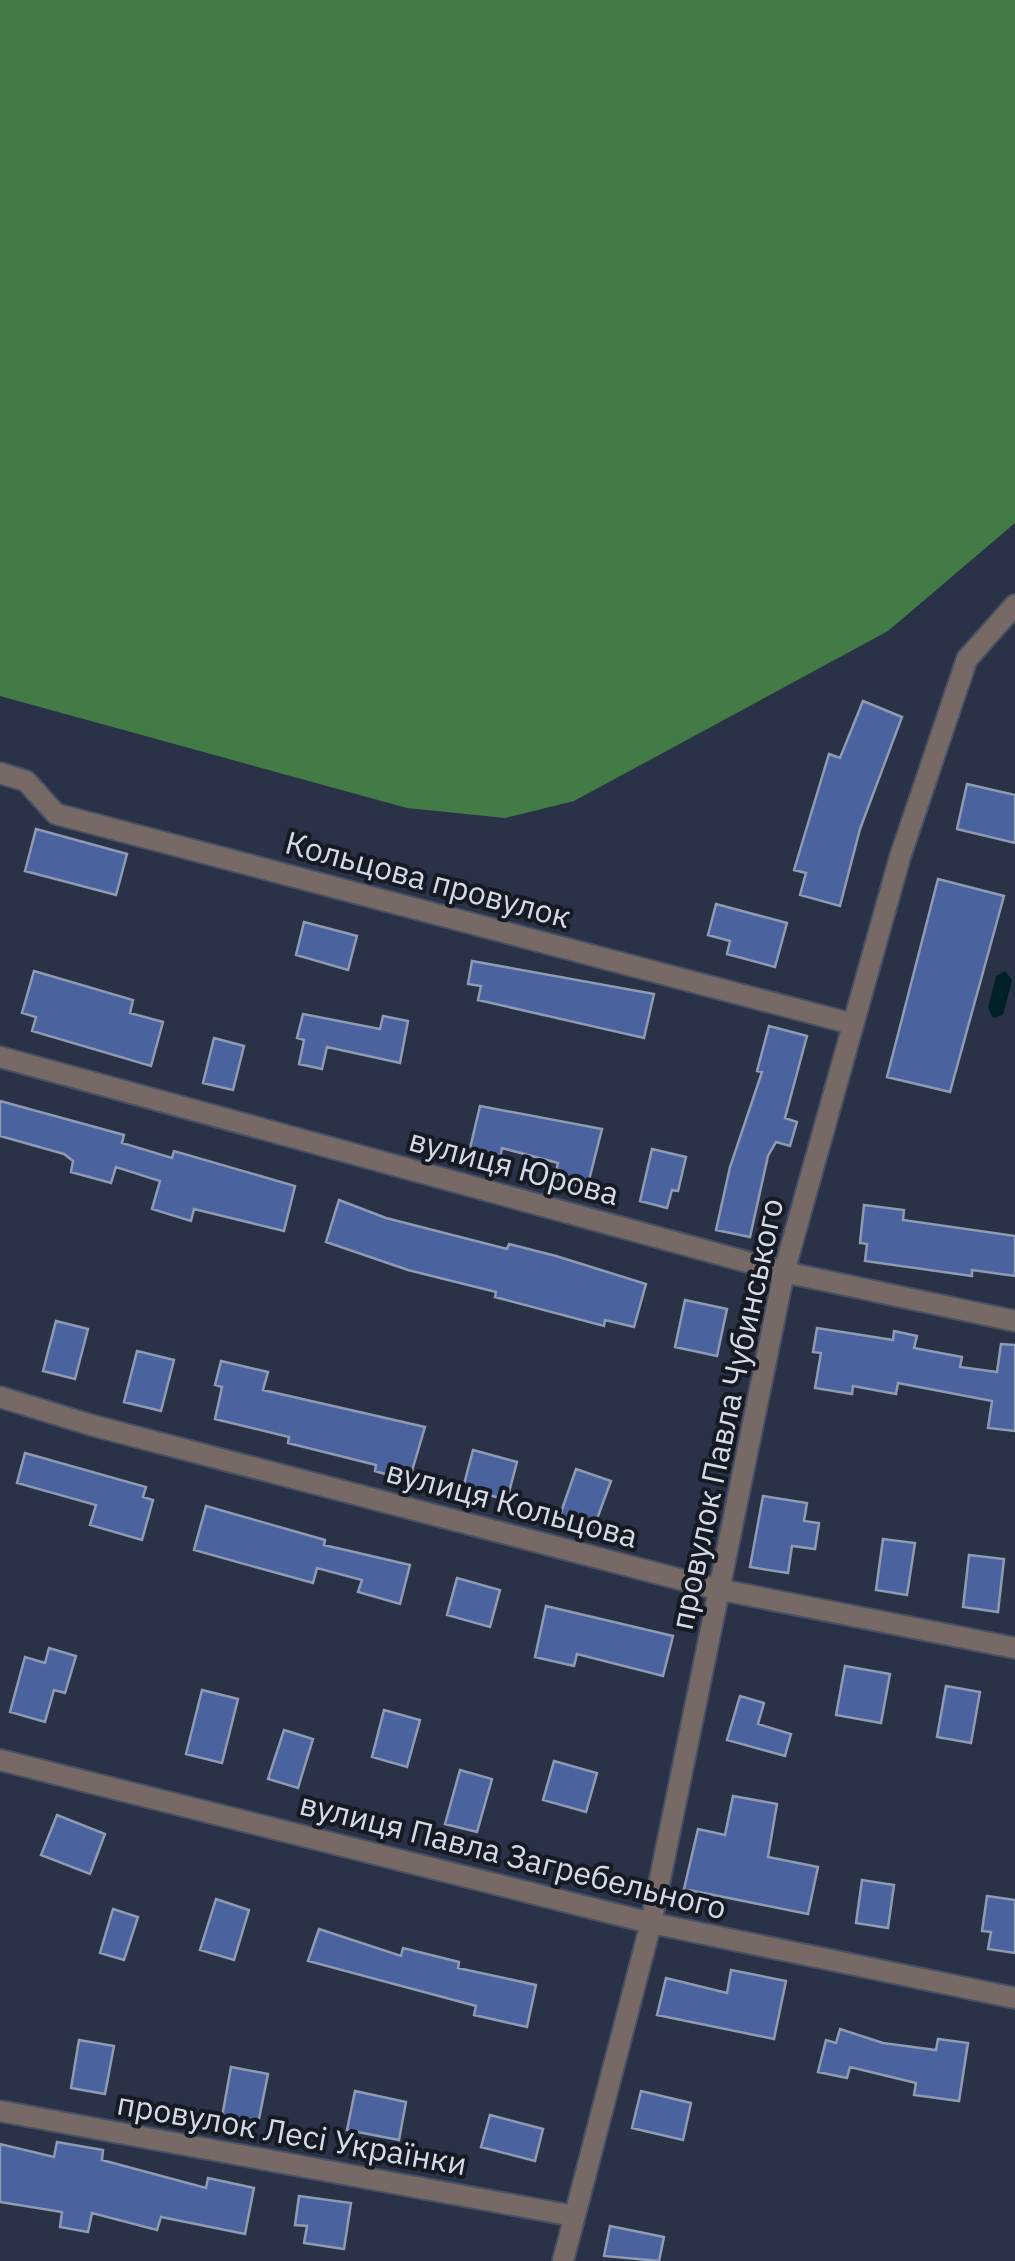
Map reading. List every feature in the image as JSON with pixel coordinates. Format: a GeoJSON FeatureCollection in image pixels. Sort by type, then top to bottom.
{"type":"FeatureCollection","features":[{"type":"Feature","properties":{"kind":"street","name":"провулок Павла Чубинського"},"geometry":{"type":"LineString","coordinates":[[563,2261],[650,1923],[784,1272],[900,857],[968,659],[1015,605]]}},
{"type":"Feature","properties":{"kind":"street","name":"Кольцова провулок"},"geometry":{"type":"LineString","coordinates":[[0,773],[26,781],[56,814],[853,1024]]}},
{"type":"Feature","properties":{"kind":"street","name":"вулиця Юрова"},"geometry":{"type":"LineString","coordinates":[[0,1057],[784,1272],[1015,1322]]}},
{"type":"Feature","properties":{"kind":"street","name":"вулиця Кольцова"},"geometry":{"type":"LineString","coordinates":[[0,1397],[91,1425],[717,1589],[1015,1648]]}},
{"type":"Feature","properties":{"kind":"street","name":"вулиця Павла Загребельного"},"geometry":{"type":"LineString","coordinates":[[0,1760],[650,1923],[1015,1998]]}},
{"type":"Feature","properties":{"kind":"street","name":"провулок Лесі Українки"},"geometry":{"type":"LineString","coordinates":[[0,2111],[574,2216]]}},
{"type":"Feature","properties":{"kind":"green space"},"geometry":{"type":"Polygon","coordinates":[[[0,0],[1015,0],[1015,523],[888,631],[574,801],[505,818],[407,808],[0,696],[0,0]]]}},
{"type":"Feature","properties":{"kind":"shaded area"},"geometry":{"type":"Polygon","coordinates":[[[1005,971],[1012,980],[1003,1015],[993,1018],[988,1008],[996,976],[1005,971]]]}},
{"type":"Feature","properties":{"kind":"building"},"geometry":{"type":"Polygon","coordinates":[[[863,701],[902,717],[860,829],[840,906],[800,895],[806,873],[794,870],[829,754],[840,758],[863,701]]]}},
{"type":"Feature","properties":{"kind":"building"},"geometry":{"type":"Polygon","coordinates":[[[967,784],[1015,795],[1015,843],[957,829],[967,784]]]}},
{"type":"Feature","properties":{"kind":"building"},"geometry":{"type":"Polygon","coordinates":[[[36,829],[127,854],[116,895],[25,871],[36,829]]]}},
{"type":"Feature","properties":{"kind":"building"},"geometry":{"type":"Polygon","coordinates":[[[938,879],[1004,896],[950,1092],[887,1077],[938,879]]]}},
{"type":"Feature","properties":{"kind":"building"},"geometry":{"type":"Polygon","coordinates":[[[716,904],[787,923],[775,967],[727,954],[730,941],[708,935],[716,904]]]}},
{"type":"Feature","properties":{"kind":"building"},"geometry":{"type":"Polygon","coordinates":[[[304,922],[357,936],[348,970],[296,955],[304,922]]]}},
{"type":"Feature","properties":{"kind":"building"},"geometry":{"type":"Polygon","coordinates":[[[472,961],[654,994],[644,1038],[478,1000],[481,986],[468,984],[472,961]]]}},
{"type":"Feature","properties":{"kind":"building"},"geometry":{"type":"Polygon","coordinates":[[[34,971],[133,1000],[130,1013],[163,1022],[151,1066],[32,1031],[36,1017],[22,1013],[34,971]]]}},
{"type":"Feature","properties":{"kind":"building"},"geometry":{"type":"Polygon","coordinates":[[[303,1014],[380,1029],[383,1016],[408,1021],[400,1063],[327,1047],[322,1069],[299,1064],[304,1040],[297,1038],[303,1014]]]}},
{"type":"Feature","properties":{"kind":"building"},"geometry":{"type":"Polygon","coordinates":[[[769,1026],[807,1036],[785,1118],[797,1122],[790,1146],[776,1142],[768,1156],[750,1237],[716,1230],[730,1167],[762,1072],[757,1071],[769,1026]]]}},
{"type":"Feature","properties":{"kind":"building"},"geometry":{"type":"Polygon","coordinates":[[[214,1038],[244,1046],[233,1090],[203,1083],[214,1038]]]}},
{"type":"Feature","properties":{"kind":"building"},"geometry":{"type":"Polygon","coordinates":[[[0,1101],[124,1135],[122,1143],[172,1158],[174,1151],[295,1186],[284,1231],[194,1209],[191,1221],[152,1209],[160,1181],[116,1167],[111,1183],[71,1172],[73,1161],[64,1154],[0,1136],[0,1101]]]}},
{"type":"Feature","properties":{"kind":"building"},"geometry":{"type":"Polygon","coordinates":[[[480,1106],[602,1129],[587,1188],[554,1180],[558,1163],[502,1148],[498,1168],[467,1161],[480,1106]]]}},
{"type":"Feature","properties":{"kind":"building"},"geometry":{"type":"Polygon","coordinates":[[[652,1149],[686,1157],[678,1191],[672,1190],[667,1208],[640,1201],[652,1149]]]}},
{"type":"Feature","properties":{"kind":"building"},"geometry":{"type":"Polygon","coordinates":[[[339,1200],[386,1218],[507,1249],[509,1244],[646,1284],[634,1327],[605,1320],[604,1326],[495,1297],[496,1292],[408,1270],[326,1242],[339,1200]]]}},
{"type":"Feature","properties":{"kind":"building"},"geometry":{"type":"Polygon","coordinates":[[[864,1205],[904,1210],[903,1220],[1015,1236],[1015,1276],[972,1270],[972,1276],[865,1261],[867,1244],[860,1243],[864,1205]]]}},
{"type":"Feature","properties":{"kind":"building"},"geometry":{"type":"Polygon","coordinates":[[[685,1300],[727,1309],[717,1356],[675,1347],[685,1300]]]}},
{"type":"Feature","properties":{"kind":"building"},"geometry":{"type":"Polygon","coordinates":[[[56,1321],[88,1329],[75,1379],[43,1371],[56,1321]]]}},
{"type":"Feature","properties":{"kind":"building"},"geometry":{"type":"Polygon","coordinates":[[[817,1328],[893,1340],[894,1331],[917,1336],[914,1348],[962,1357],[960,1367],[997,1372],[1001,1344],[1015,1345],[1015,1431],[988,1428],[992,1401],[898,1383],[896,1394],[853,1386],[852,1394],[815,1388],[821,1353],[813,1352],[817,1328]]]}},
{"type":"Feature","properties":{"kind":"building"},"geometry":{"type":"Polygon","coordinates":[[[137,1351],[174,1360],[161,1411],[124,1402],[137,1351]]]}},
{"type":"Feature","properties":{"kind":"building"},"geometry":{"type":"Polygon","coordinates":[[[221,1361],[268,1372],[263,1390],[425,1427],[409,1481],[375,1471],[376,1465],[288,1443],[289,1437],[215,1419],[222,1387],[215,1385],[221,1361]]]}},
{"type":"Feature","properties":{"kind":"building"},"geometry":{"type":"Polygon","coordinates":[[[473,1450],[517,1462],[507,1500],[463,1488],[473,1450]]]}},
{"type":"Feature","properties":{"kind":"building"},"geometry":{"type":"Polygon","coordinates":[[[25,1453],[146,1487],[143,1497],[153,1500],[142,1540],[90,1525],[96,1505],[17,1483],[25,1453]]]}},
{"type":"Feature","properties":{"kind":"building"},"geometry":{"type":"Polygon","coordinates":[[[576,1469],[611,1481],[594,1527],[560,1515],[576,1469]]]}},
{"type":"Feature","properties":{"kind":"building"},"geometry":{"type":"Polygon","coordinates":[[[763,1496],[807,1503],[804,1521],[819,1523],[815,1549],[792,1546],[788,1573],[750,1567],[763,1496]]]}},
{"type":"Feature","properties":{"kind":"building"},"geometry":{"type":"Polygon","coordinates":[[[206,1506],[325,1540],[324,1545],[410,1565],[400,1604],[358,1592],[362,1580],[317,1568],[313,1583],[194,1550],[206,1506]]]}},
{"type":"Feature","properties":{"kind":"building"},"geometry":{"type":"Polygon","coordinates":[[[883,1539],[915,1543],[907,1595],[876,1590],[883,1539]]]}},
{"type":"Feature","properties":{"kind":"building"},"geometry":{"type":"Polygon","coordinates":[[[969,1555],[1004,1559],[998,1612],[963,1607],[969,1555]]]}},
{"type":"Feature","properties":{"kind":"building"},"geometry":{"type":"Polygon","coordinates":[[[457,1578],[500,1590],[490,1627],[447,1615],[457,1578]]]}},
{"type":"Feature","properties":{"kind":"building"},"geometry":{"type":"Polygon","coordinates":[[[546,1606],[673,1636],[663,1676],[577,1654],[574,1666],[535,1657],[546,1606]]]}},
{"type":"Feature","properties":{"kind":"building"},"geometry":{"type":"Polygon","coordinates":[[[49,1648],[76,1656],[65,1693],[54,1690],[45,1722],[10,1712],[25,1657],[45,1663],[49,1648]]]}},
{"type":"Feature","properties":{"kind":"building"},"geometry":{"type":"Polygon","coordinates":[[[845,1666],[890,1674],[881,1723],[836,1715],[845,1666]]]}},
{"type":"Feature","properties":{"kind":"building"},"geometry":{"type":"Polygon","coordinates":[[[946,1686],[980,1692],[971,1743],[937,1737],[946,1686]]]}},
{"type":"Feature","properties":{"kind":"building"},"geometry":{"type":"Polygon","coordinates":[[[202,1690],[238,1699],[222,1763],[186,1754],[202,1690]]]}},
{"type":"Feature","properties":{"kind":"building"},"geometry":{"type":"Polygon","coordinates":[[[740,1696],[764,1703],[758,1724],[791,1734],[785,1756],[727,1740],[740,1696]]]}},
{"type":"Feature","properties":{"kind":"building"},"geometry":{"type":"Polygon","coordinates":[[[384,1710],[420,1720],[407,1767],[372,1757],[384,1710]]]}},
{"type":"Feature","properties":{"kind":"building"},"geometry":{"type":"Polygon","coordinates":[[[284,1730],[313,1739],[298,1788],[268,1779],[284,1730]]]}},
{"type":"Feature","properties":{"kind":"building"},"geometry":{"type":"Polygon","coordinates":[[[554,1761],[597,1773],[586,1812],[543,1800],[554,1761]]]}},
{"type":"Feature","properties":{"kind":"building"},"geometry":{"type":"Polygon","coordinates":[[[460,1770],[492,1779],[477,1832],[445,1824],[460,1770]]]}},
{"type":"Feature","properties":{"kind":"building"},"geometry":{"type":"Polygon","coordinates":[[[733,1796],[777,1804],[768,1857],[818,1867],[808,1914],[684,1889],[698,1829],[725,1835],[733,1796]]]}},
{"type":"Feature","properties":{"kind":"building"},"geometry":{"type":"Polygon","coordinates":[[[57,1815],[105,1834],[90,1874],[41,1855],[57,1815]]]}},
{"type":"Feature","properties":{"kind":"building"},"geometry":{"type":"Polygon","coordinates":[[[862,1880],[894,1885],[888,1928],[856,1923],[862,1880]]]}},
{"type":"Feature","properties":{"kind":"building"},"geometry":{"type":"Polygon","coordinates":[[[987,1896],[1015,1900],[1015,1953],[988,1949],[991,1932],[982,1931],[987,1896]]]}},
{"type":"Feature","properties":{"kind":"building"},"geometry":{"type":"Polygon","coordinates":[[[216,1899],[249,1910],[234,1960],[200,1950],[216,1899]]]}},
{"type":"Feature","properties":{"kind":"building"},"geometry":{"type":"Polygon","coordinates":[[[113,1909],[138,1917],[124,1960],[100,1953],[113,1909]]]}},
{"type":"Feature","properties":{"kind":"building"},"geometry":{"type":"Polygon","coordinates":[[[319,1929],[401,1956],[403,1948],[459,1962],[458,1968],[536,1985],[527,2027],[474,2015],[476,2006],[308,1961],[319,1929]]]}},
{"type":"Feature","properties":{"kind":"building"},"geometry":{"type":"Polygon","coordinates":[[[731,1970],[786,1981],[774,2039],[657,2015],[666,1978],[727,1993],[731,1970]]]}},
{"type":"Feature","properties":{"kind":"building"},"geometry":{"type":"Polygon","coordinates":[[[840,2029],[883,2043],[936,2050],[938,2039],[968,2043],[959,2101],[914,2095],[916,2083],[850,2067],[847,2078],[818,2072],[826,2040],[836,2043],[840,2029]]]}},
{"type":"Feature","properties":{"kind":"building"},"geometry":{"type":"Polygon","coordinates":[[[79,2040],[114,2046],[105,2094],[71,2088],[79,2040]]]}},
{"type":"Feature","properties":{"kind":"building"},"geometry":{"type":"Polygon","coordinates":[[[231,2067],[268,2074],[258,2124],[222,2117],[231,2067]]]}},
{"type":"Feature","properties":{"kind":"building"},"geometry":{"type":"Polygon","coordinates":[[[355,2091],[406,2102],[399,2140],[347,2130],[355,2091]]]}},
{"type":"Feature","properties":{"kind":"building"},"geometry":{"type":"Polygon","coordinates":[[[641,2091],[691,2103],[683,2140],[632,2128],[641,2091]]]}},
{"type":"Feature","properties":{"kind":"building"},"geometry":{"type":"Polygon","coordinates":[[[490,2115],[543,2129],[535,2161],[481,2147],[490,2115]]]}},
{"type":"Feature","properties":{"kind":"building"},"geometry":{"type":"Polygon","coordinates":[[[57,2142],[103,2150],[102,2160],[206,2188],[208,2178],[254,2188],[245,2234],[161,2217],[157,2230],[92,2213],[88,2232],[60,2227],[62,2212],[0,2202],[0,2144],[54,2157],[57,2142]]]}},
{"type":"Feature","properties":{"kind":"building"},"geometry":{"type":"Polygon","coordinates":[[[299,2196],[351,2203],[344,2249],[304,2243],[307,2226],[295,2225],[299,2196]]]}},
{"type":"Feature","properties":{"kind":"building"},"geometry":{"type":"Polygon","coordinates":[[[610,2226],[664,2237],[659,2261],[604,2256],[610,2226]]]}}]}
